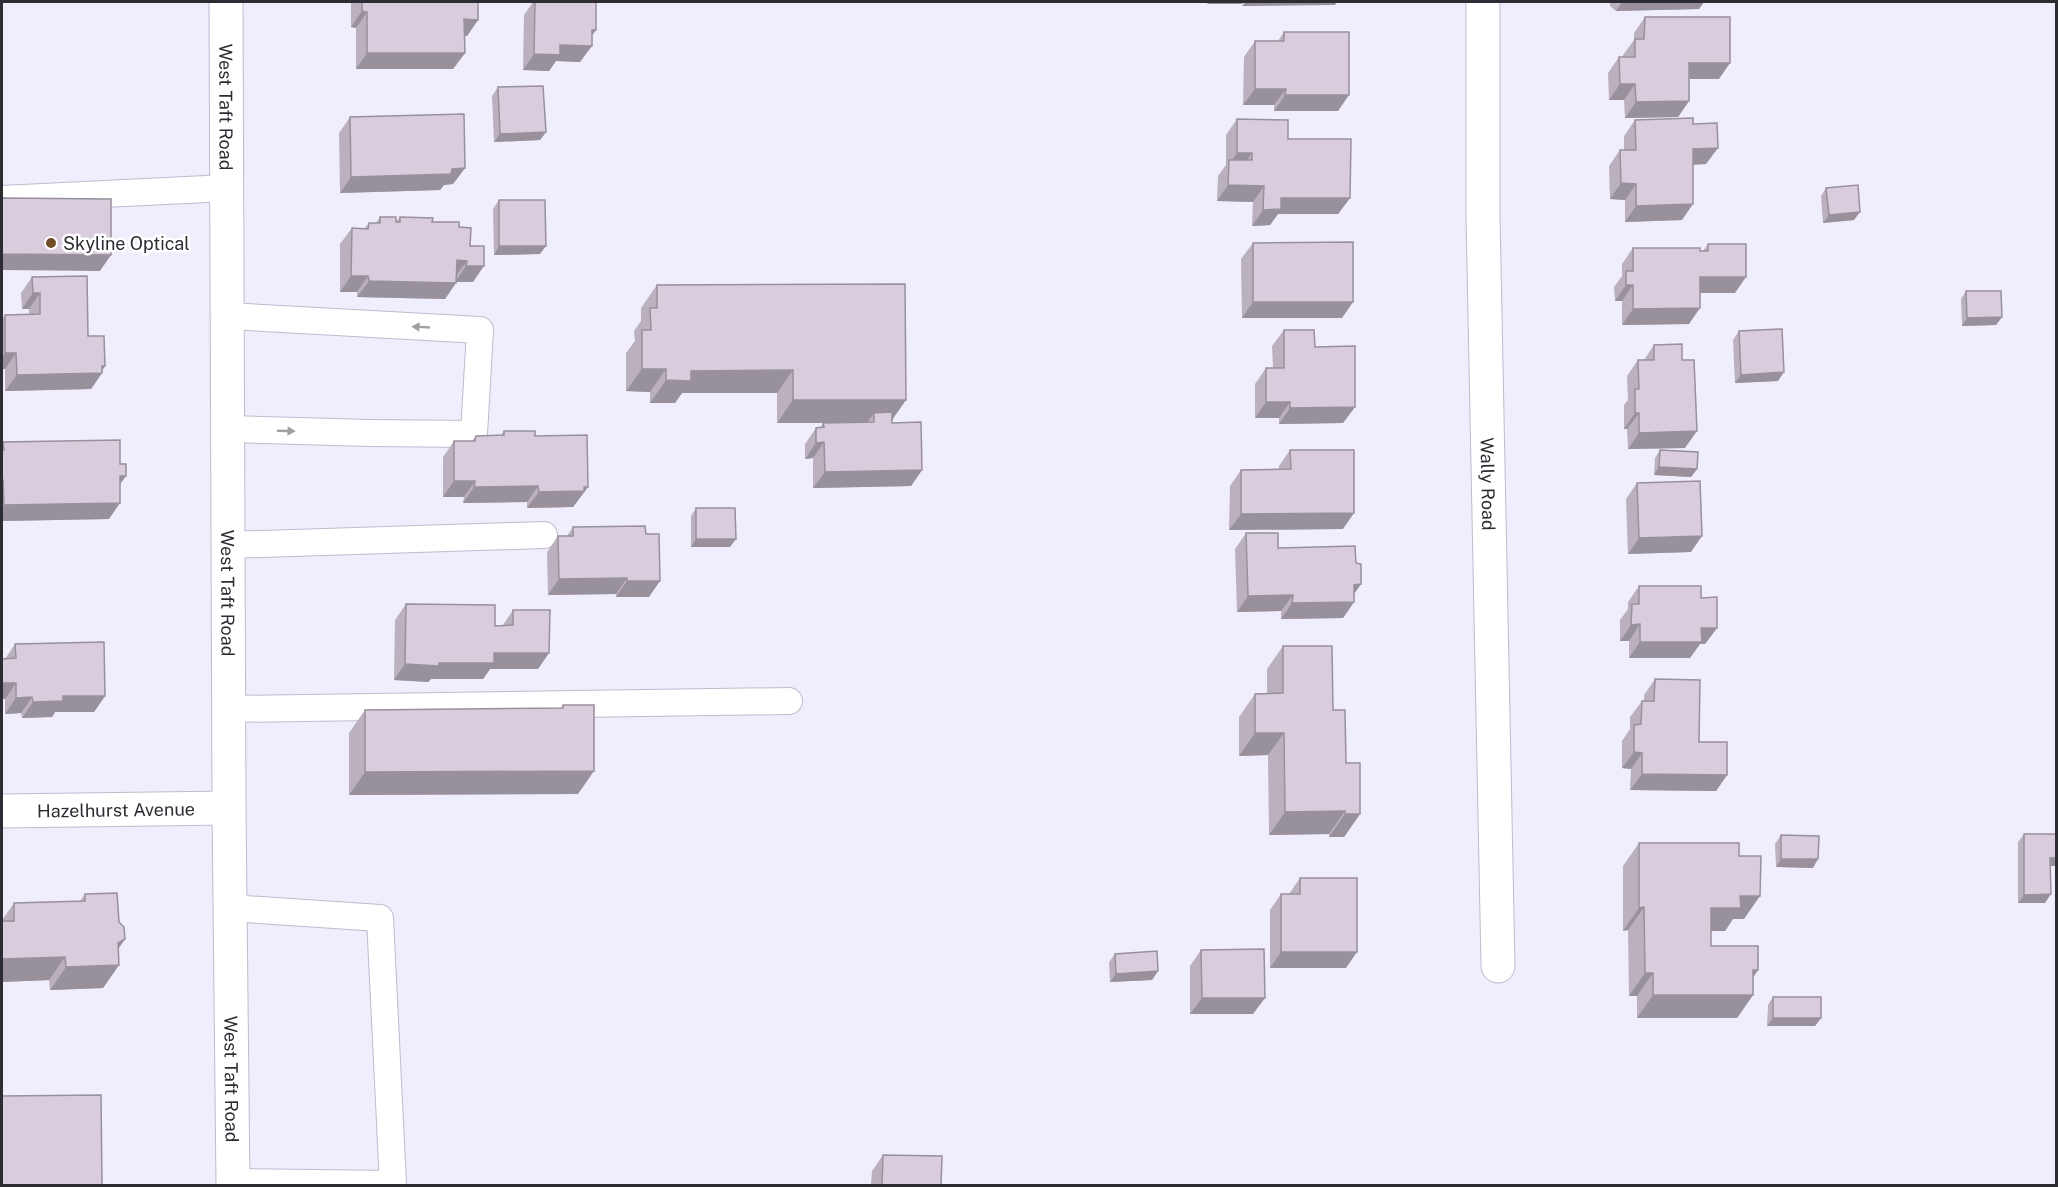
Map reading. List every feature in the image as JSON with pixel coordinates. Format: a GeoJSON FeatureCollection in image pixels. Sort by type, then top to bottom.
{"type":"FeatureCollection","features":[{"type":"Feature","properties":{"kind":"main road","name":"West Taft Road"},"geometry":{"type":"LineString","coordinates":[[226,2],[233,1184]]}},
{"type":"Feature","properties":{"kind":"main road","name":"Wally Road"},"geometry":{"type":"LineString","coordinates":[[1483,2],[1483,227],[1498,966]]}},
{"type":"Feature","properties":{"kind":"main road","name":"Hazelhurst Avenue"},"geometry":{"type":"LineString","coordinates":[[2,811],[229,808]]}},
{"type":"Feature","properties":{"kind":"lane"},"geometry":{"type":"LineString","coordinates":[[2,199],[227,188]]}},
{"type":"Feature","properties":{"kind":"lane"},"geometry":{"type":"LineString","coordinates":[[228,316],[480,330],[474,434],[369,434],[228,429]]}},
{"type":"Feature","properties":{"kind":"lane"},"geometry":{"type":"LineString","coordinates":[[228,545],[544,535]]}},
{"type":"Feature","properties":{"kind":"lane"},"geometry":{"type":"LineString","coordinates":[[229,709],[789,701]]}},
{"type":"Feature","properties":{"kind":"lane"},"geometry":{"type":"LineString","coordinates":[[230,908],[380,918],[398,1185],[233,1184]]}},
{"type":"Feature","properties":{"kind":"building"},"geometry":{"type":"Polygon","coordinates":[[[362,2],[478,2],[478,20],[464,19],[465,53],[367,53],[367,12],[362,11],[362,2]]]}},
{"type":"Feature","properties":{"kind":"building"},"geometry":{"type":"Polygon","coordinates":[[[535,2],[596,2],[596,30],[592,30],[592,46],[560,45],[560,55],[534,54],[535,2]]]}},
{"type":"Feature","properties":{"kind":"building"},"geometry":{"type":"Polygon","coordinates":[[[1645,17],[1730,17],[1730,63],[1689,63],[1689,101],[1636,102],[1635,84],[1620,84],[1619,57],[1635,57],[1635,39],[1644,39],[1645,17]]]}},
{"type":"Feature","properties":{"kind":"building"},"geometry":{"type":"Polygon","coordinates":[[[1284,32],[1349,32],[1349,95],[1285,95],[1286,89],[1255,89],[1255,41],[1284,41],[1284,32]]]}},
{"type":"Feature","properties":{"kind":"building"},"geometry":{"type":"Polygon","coordinates":[[[543,86],[546,132],[500,134],[498,87],[543,86]]]}},
{"type":"Feature","properties":{"kind":"building"},"geometry":{"type":"Polygon","coordinates":[[[464,114],[465,168],[452,169],[451,174],[351,177],[350,117],[464,114]]]}},
{"type":"Feature","properties":{"kind":"building"},"geometry":{"type":"Polygon","coordinates":[[[1693,118],[1693,124],[1717,123],[1718,148],[1693,149],[1693,204],[1636,206],[1636,184],[1621,183],[1620,150],[1636,150],[1635,120],[1693,118]]]}},
{"type":"Feature","properties":{"kind":"building"},"geometry":{"type":"Polygon","coordinates":[[[1237,119],[1288,120],[1288,139],[1351,139],[1350,198],[1281,198],[1281,209],[1263,210],[1264,186],[1228,185],[1229,160],[1252,160],[1252,153],[1237,153],[1237,119]]]}},
{"type":"Feature","properties":{"kind":"building"},"geometry":{"type":"Polygon","coordinates":[[[1858,185],[1860,212],[1829,215],[1826,188],[1858,185]]]}},
{"type":"Feature","properties":{"kind":"building","name":"Skyline Optical"},"geometry":{"type":"Polygon","coordinates":[[[2,198],[111,199],[111,255],[2,254],[2,198]]]}},
{"type":"Feature","properties":{"kind":"building"},"geometry":{"type":"Polygon","coordinates":[[[499,200],[545,200],[546,246],[499,246],[499,200]]]}},
{"type":"Feature","properties":{"kind":"building"},"geometry":{"type":"Polygon","coordinates":[[[380,217],[396,217],[396,222],[400,222],[400,217],[433,218],[432,222],[459,222],[459,227],[471,228],[470,246],[484,246],[484,266],[466,266],[467,261],[457,260],[456,283],[369,281],[368,276],[351,276],[352,228],[368,229],[369,223],[380,223],[380,217]]]}},
{"type":"Feature","properties":{"kind":"building"},"geometry":{"type":"Polygon","coordinates":[[[1353,242],[1353,302],[1253,302],[1253,243],[1353,242]]]}},
{"type":"Feature","properties":{"kind":"building"},"geometry":{"type":"Polygon","coordinates":[[[1708,244],[1746,244],[1746,277],[1700,277],[1700,308],[1633,309],[1633,285],[1626,285],[1626,271],[1633,271],[1633,248],[1700,248],[1700,251],[1708,251],[1708,244]]]}},
{"type":"Feature","properties":{"kind":"building"},"geometry":{"type":"Polygon","coordinates":[[[87,276],[88,336],[104,336],[105,366],[102,366],[102,373],[17,375],[16,353],[5,353],[5,315],[40,314],[40,293],[33,293],[32,277],[87,276]]]}},
{"type":"Feature","properties":{"kind":"building"},"geometry":{"type":"Polygon","coordinates":[[[905,284],[906,400],[793,400],[793,370],[691,371],[691,381],[666,380],[666,369],[642,369],[642,330],[651,330],[650,308],[657,308],[657,285],[905,284]]]}},
{"type":"Feature","properties":{"kind":"building"},"geometry":{"type":"Polygon","coordinates":[[[1966,291],[2001,291],[2002,317],[1967,318],[1966,291]]]}},
{"type":"Feature","properties":{"kind":"building"},"geometry":{"type":"Polygon","coordinates":[[[1782,329],[1784,372],[1741,375],[1739,331],[1782,329]]]}},
{"type":"Feature","properties":{"kind":"building"},"geometry":{"type":"Polygon","coordinates":[[[1284,330],[1314,330],[1315,347],[1355,346],[1355,407],[1290,408],[1290,402],[1266,402],[1266,368],[1284,368],[1284,330]]]}},
{"type":"Feature","properties":{"kind":"building"},"geometry":{"type":"Polygon","coordinates":[[[1682,344],[1682,360],[1694,360],[1697,431],[1639,433],[1639,413],[1635,413],[1635,389],[1639,389],[1638,360],[1654,360],[1654,345],[1682,344]]]}},
{"type":"Feature","properties":{"kind":"building"},"geometry":{"type":"Polygon","coordinates":[[[892,412],[892,423],[921,422],[922,470],[825,472],[824,442],[816,443],[816,428],[824,427],[823,423],[874,422],[874,413],[892,412]]]}},
{"type":"Feature","properties":{"kind":"building"},"geometry":{"type":"Polygon","coordinates":[[[504,431],[535,431],[535,436],[587,435],[588,487],[584,487],[584,491],[539,492],[538,486],[474,487],[475,481],[454,481],[454,441],[475,441],[476,436],[504,435],[504,431]]]}},
{"type":"Feature","properties":{"kind":"building"},"geometry":{"type":"Polygon","coordinates":[[[120,440],[120,464],[126,464],[126,476],[120,476],[120,503],[4,505],[3,442],[120,440]]]}},
{"type":"Feature","properties":{"kind":"building"},"geometry":{"type":"Polygon","coordinates":[[[1290,450],[1354,450],[1354,513],[1241,514],[1241,470],[1291,469],[1290,450]]]}},
{"type":"Feature","properties":{"kind":"building"},"geometry":{"type":"Polygon","coordinates":[[[1660,450],[1698,452],[1697,469],[1659,467],[1660,450]]]}},
{"type":"Feature","properties":{"kind":"building"},"geometry":{"type":"Polygon","coordinates":[[[1700,481],[1702,536],[1639,538],[1637,483],[1700,481]]]}},
{"type":"Feature","properties":{"kind":"building"},"geometry":{"type":"Polygon","coordinates":[[[696,508],[735,508],[736,539],[696,539],[696,508]]]}},
{"type":"Feature","properties":{"kind":"building"},"geometry":{"type":"Polygon","coordinates":[[[645,526],[646,534],[659,534],[660,581],[627,581],[627,578],[559,579],[558,536],[573,536],[573,527],[645,526]]]}},
{"type":"Feature","properties":{"kind":"building"},"geometry":{"type":"Polygon","coordinates":[[[1246,533],[1278,533],[1278,548],[1355,546],[1356,563],[1361,564],[1361,584],[1354,585],[1354,602],[1292,603],[1293,595],[1248,596],[1246,533]]]}},
{"type":"Feature","properties":{"kind":"building"},"geometry":{"type":"Polygon","coordinates":[[[1639,586],[1701,586],[1701,598],[1717,597],[1717,628],[1701,628],[1702,642],[1640,642],[1640,624],[1631,625],[1632,604],[1639,604],[1639,586]]]}},
{"type":"Feature","properties":{"kind":"building"},"geometry":{"type":"Polygon","coordinates":[[[406,604],[495,605],[495,626],[513,625],[513,610],[550,610],[549,653],[494,653],[494,663],[439,663],[439,666],[405,664],[406,604]]]}},
{"type":"Feature","properties":{"kind":"building"},"geometry":{"type":"Polygon","coordinates":[[[104,642],[105,696],[63,696],[63,701],[33,702],[32,697],[16,698],[16,683],[2,683],[2,659],[16,658],[15,644],[104,642]]]}},
{"type":"Feature","properties":{"kind":"building"},"geometry":{"type":"Polygon","coordinates":[[[1283,646],[1332,646],[1333,710],[1345,710],[1346,763],[1360,763],[1360,814],[1345,814],[1345,811],[1285,812],[1284,733],[1255,733],[1255,694],[1283,693],[1283,646]]]}},
{"type":"Feature","properties":{"kind":"building"},"geometry":{"type":"Polygon","coordinates":[[[1655,679],[1700,680],[1699,742],[1727,742],[1727,775],[1642,774],[1642,753],[1634,752],[1634,725],[1641,724],[1642,701],[1654,701],[1655,679]]]}},
{"type":"Feature","properties":{"kind":"building"},"geometry":{"type":"Polygon","coordinates":[[[563,705],[594,705],[594,771],[365,772],[365,710],[563,708],[563,705]]]}},
{"type":"Feature","properties":{"kind":"building"},"geometry":{"type":"Polygon","coordinates":[[[2024,834],[2056,834],[2056,858],[2050,858],[2051,894],[2024,895],[2024,834]]]}},
{"type":"Feature","properties":{"kind":"building"},"geometry":{"type":"Polygon","coordinates":[[[1781,835],[1819,836],[1818,859],[1781,859],[1781,835]]]}},
{"type":"Feature","properties":{"kind":"building"},"geometry":{"type":"Polygon","coordinates":[[[1639,843],[1739,843],[1739,856],[1761,856],[1760,896],[1740,896],[1741,908],[1711,908],[1711,946],[1758,946],[1758,970],[1753,970],[1753,995],[1653,995],[1653,973],[1645,973],[1644,907],[1639,908],[1639,843]]]}},
{"type":"Feature","properties":{"kind":"building"},"geometry":{"type":"Polygon","coordinates":[[[1300,878],[1357,878],[1357,952],[1281,952],[1281,894],[1300,894],[1300,878]]]}},
{"type":"Feature","properties":{"kind":"building"},"geometry":{"type":"Polygon","coordinates":[[[117,893],[119,922],[124,927],[125,939],[118,943],[119,965],[66,967],[65,957],[2,959],[2,921],[14,921],[14,903],[85,901],[85,894],[117,893]]]}},
{"type":"Feature","properties":{"kind":"building"},"geometry":{"type":"Polygon","coordinates":[[[1264,949],[1265,998],[1202,998],[1201,950],[1264,949]]]}},
{"type":"Feature","properties":{"kind":"building"},"geometry":{"type":"Polygon","coordinates":[[[1157,951],[1158,971],[1116,974],[1115,954],[1157,951]]]}},
{"type":"Feature","properties":{"kind":"building"},"geometry":{"type":"Polygon","coordinates":[[[1773,997],[1821,997],[1821,1018],[1773,1018],[1773,997]]]}},
{"type":"Feature","properties":{"kind":"building"},"geometry":{"type":"Polygon","coordinates":[[[101,1095],[102,1185],[2,1185],[2,1096],[101,1095]]]}},
{"type":"Feature","properties":{"kind":"building"},"geometry":{"type":"Polygon","coordinates":[[[883,1155],[942,1156],[941,1185],[882,1185],[883,1155]]]}},
{"type":"Feature","properties":{"kind":"place","name":"Skyline Optical"},"geometry":{"type":"Point","coordinates":[51,243]}}]}
